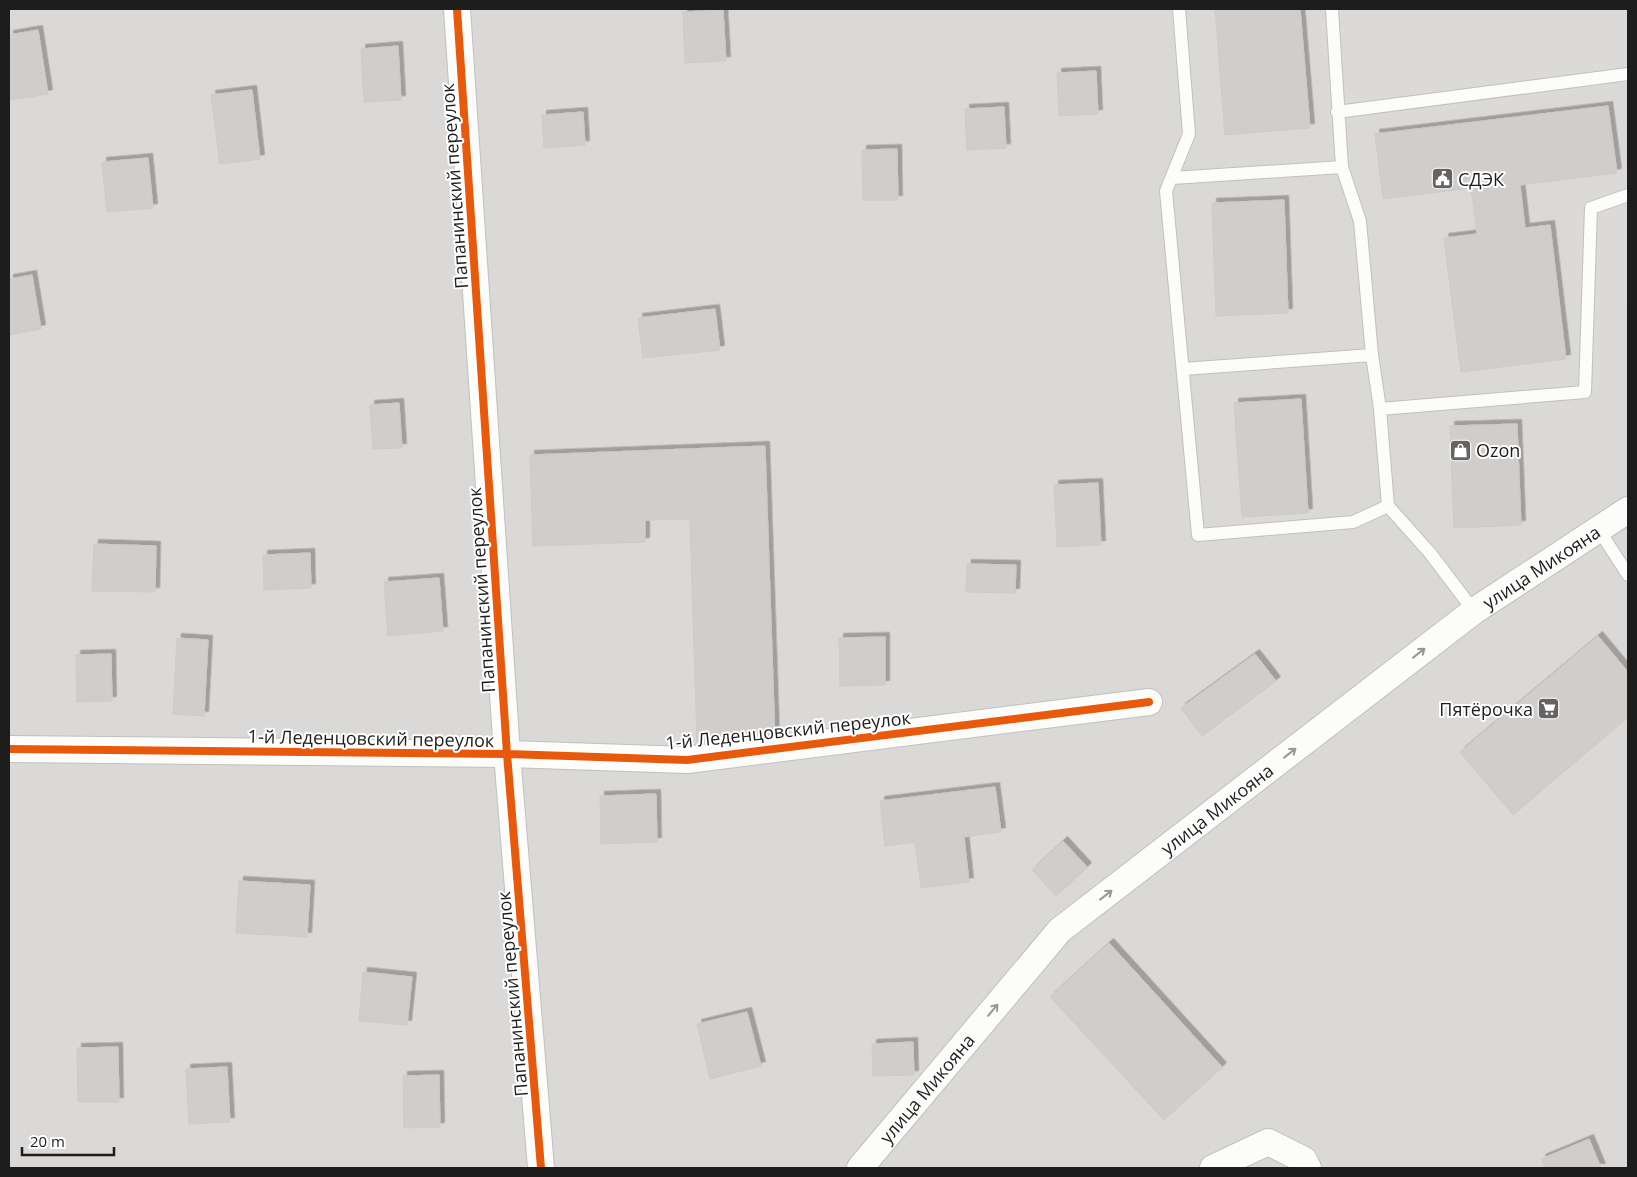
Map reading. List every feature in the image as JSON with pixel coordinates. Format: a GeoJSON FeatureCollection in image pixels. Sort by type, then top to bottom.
{"type":"FeatureCollection","features":[{"type":"Feature","properties":{"kind":"street","name":"Папанинский переулок"},"geometry":{"type":"LineString","coordinates":[[457,9],[507,754],[541,1168]]}},
{"type":"Feature","properties":{"kind":"street","name":"улица Микояна"},"geometry":{"type":"LineString","coordinates":[[860,1168],[1060,930],[1474,611],[1628,510]]}},
{"type":"Feature","properties":{"kind":"street","name":"1-й Леденцовский переулок"},"geometry":{"type":"LineString","coordinates":[[9,749],[507,754],[688,760],[1149,702]]}},
{"type":"Feature","properties":{"kind":"street"},"geometry":{"type":"LineString","coordinates":[[1213,1168],[1268,1142],[1304,1160],[1308,1168]]}},
{"type":"Feature","properties":{"kind":"lane"},"geometry":{"type":"LineString","coordinates":[[1179,9],[1189,134],[1166,191],[1198,535],[1353,522],[1388,506]]}},
{"type":"Feature","properties":{"kind":"lane"},"geometry":{"type":"LineString","coordinates":[[1332,9],[1337,112],[1342,167],[1360,221],[1372,355],[1380,409],[1388,506],[1430,553],[1474,611]]}},
{"type":"Feature","properties":{"kind":"lane"},"geometry":{"type":"LineString","coordinates":[[1337,112],[1628,74]]}},
{"type":"Feature","properties":{"kind":"lane"},"geometry":{"type":"LineString","coordinates":[[1172,178],[1342,167]]}},
{"type":"Feature","properties":{"kind":"lane"},"geometry":{"type":"LineString","coordinates":[[1380,409],[1585,392],[1591,208],[1628,195]]}},
{"type":"Feature","properties":{"kind":"lane"},"geometry":{"type":"LineString","coordinates":[[1183,369],[1372,355]]}},
{"type":"Feature","properties":{"kind":"lane"},"geometry":{"type":"LineString","coordinates":[[1599,530],[1628,575]]}},
{"type":"Feature","properties":{"kind":"shaded area"},"geometry":{"type":"Polygon","coordinates":[[[9,9],[1628,9],[1628,1168],[9,1168],[9,9]]]}},
{"type":"Feature","properties":{"kind":"shaded area"},"geometry":{"type":"Polygon","coordinates":[[[1319,9],[1628,9],[1628,86],[1325,125],[1319,9]]]}},
{"type":"Feature","properties":{"kind":"shaded area"},"geometry":{"type":"Polygon","coordinates":[[[1628,172],[1628,290],[1588,428],[1536,442],[1534,371],[1574,366],[1558,193],[1619,180],[1628,172]]]}},
{"type":"Feature","properties":{"kind":"building"},"geometry":{"type":"Polygon","coordinates":[[[1215,9],[1300,9],[1310,128],[1225,135],[1215,9]]]}},
{"type":"Feature","properties":{"kind":"building"},"geometry":{"type":"Polygon","coordinates":[[[723,10],[726,61],[685,63],[683,12],[723,10]]]}},
{"type":"Feature","properties":{"kind":"building"},"geometry":{"type":"Polygon","coordinates":[[[38,30],[48,94],[9,100],[9,35],[38,30]]]}},
{"type":"Feature","properties":{"kind":"building"},"geometry":{"type":"Polygon","coordinates":[[[398,46],[401,100],[364,102],[361,49],[398,46]]]}},
{"type":"Feature","properties":{"kind":"building"},"geometry":{"type":"Polygon","coordinates":[[[1096,71],[1098,114],[1059,116],[1057,73],[1096,71]]]}},
{"type":"Feature","properties":{"kind":"building"},"geometry":{"type":"Polygon","coordinates":[[[252,90],[260,159],[220,164],[211,95],[252,90]]]}},
{"type":"Feature","properties":{"kind":"building"},"geometry":{"type":"Polygon","coordinates":[[[1608,106],[1617,173],[1520,185],[1525,228],[1550,225],[1566,359],[1461,372],[1444,238],[1477,234],[1471,188],[1383,199],[1375,134],[1608,106]]]}},
{"type":"Feature","properties":{"kind":"building"},"geometry":{"type":"Polygon","coordinates":[[[1004,107],[1006,148],[967,150],[965,109],[1004,107]]]}},
{"type":"Feature","properties":{"kind":"building"},"geometry":{"type":"Polygon","coordinates":[[[583,112],[585,145],[544,148],[542,115],[583,112]]]}},
{"type":"Feature","properties":{"kind":"building"},"geometry":{"type":"Polygon","coordinates":[[[897,149],[898,200],[863,200],[862,150],[897,149]]]}},
{"type":"Feature","properties":{"kind":"building"},"geometry":{"type":"Polygon","coordinates":[[[148,158],[153,208],[107,212],[102,162],[148,158]]]}},
{"type":"Feature","properties":{"kind":"building"},"geometry":{"type":"Polygon","coordinates":[[[1284,200],[1288,313],[1216,316],[1212,203],[1284,200]]]}},
{"type":"Feature","properties":{"kind":"building"},"geometry":{"type":"Polygon","coordinates":[[[32,275],[41,329],[9,335],[9,279],[32,275]]]}},
{"type":"Feature","properties":{"kind":"building"},"geometry":{"type":"Polygon","coordinates":[[[715,309],[720,350],[643,358],[638,318],[715,309]]]}},
{"type":"Feature","properties":{"kind":"building"},"geometry":{"type":"Polygon","coordinates":[[[1301,399],[1308,513],[1242,517],[1234,403],[1301,399]]]}},
{"type":"Feature","properties":{"kind":"building"},"geometry":{"type":"Polygon","coordinates":[[[399,403],[402,448],[373,449],[370,405],[399,403]]]}},
{"type":"Feature","properties":{"kind":"building"},"geometry":{"type":"Polygon","coordinates":[[[1517,424],[1521,525],[1454,528],[1450,426],[1517,424]]]}},
{"type":"Feature","properties":{"kind":"building"},"geometry":{"type":"Polygon","coordinates":[[[765,446],[775,740],[697,742],[690,519],[645,520],[645,542],[533,546],[530,455],[765,446]]]}},
{"type":"Feature","properties":{"kind":"building"},"geometry":{"type":"Polygon","coordinates":[[[1098,483],[1101,545],[1057,547],[1054,485],[1098,483]]]}},
{"type":"Feature","properties":{"kind":"building"},"geometry":{"type":"Polygon","coordinates":[[[94,544],[156,546],[155,592],[92,591],[94,544]]]}},
{"type":"Feature","properties":{"kind":"building"},"geometry":{"type":"Polygon","coordinates":[[[310,553],[311,588],[264,590],[263,555],[310,553]]]}},
{"type":"Feature","properties":{"kind":"building"},"geometry":{"type":"Polygon","coordinates":[[[967,564],[1016,565],[1015,593],[966,592],[967,564]]]}},
{"type":"Feature","properties":{"kind":"building"},"geometry":{"type":"Polygon","coordinates":[[[439,578],[443,631],[388,636],[384,582],[439,578]]]}},
{"type":"Feature","properties":{"kind":"building"},"geometry":{"type":"Polygon","coordinates":[[[1598,636],[1628,672],[1628,717],[1513,815],[1460,752],[1598,636]]]}},
{"type":"Feature","properties":{"kind":"building"},"geometry":{"type":"Polygon","coordinates":[[[885,637],[885,685],[840,686],[839,638],[885,637]]]}},
{"type":"Feature","properties":{"kind":"building"},"geometry":{"type":"Polygon","coordinates":[[[177,638],[208,640],[204,716],[173,714],[177,638]]]}},
{"type":"Feature","properties":{"kind":"building"},"geometry":{"type":"Polygon","coordinates":[[[111,654],[112,701],[77,702],[76,655],[111,654]]]}},
{"type":"Feature","properties":{"kind":"building"},"geometry":{"type":"Polygon","coordinates":[[[1255,654],[1276,681],[1202,736],[1181,708],[1255,654]]]}},
{"type":"Feature","properties":{"kind":"building"},"geometry":{"type":"Polygon","coordinates":[[[995,787],[1001,832],[964,837],[969,882],[921,888],[915,842],[885,846],[880,801],[995,787]]]}},
{"type":"Feature","properties":{"kind":"building"},"geometry":{"type":"Polygon","coordinates":[[[656,794],[657,842],[601,844],[600,796],[656,794]]]}},
{"type":"Feature","properties":{"kind":"building"},"geometry":{"type":"Polygon","coordinates":[[[1063,841],[1087,867],[1056,896],[1032,870],[1063,841]]]}},
{"type":"Feature","properties":{"kind":"building"},"geometry":{"type":"Polygon","coordinates":[[[239,881],[310,885],[307,937],[236,933],[239,881]]]}},
{"type":"Feature","properties":{"kind":"building"},"geometry":{"type":"Polygon","coordinates":[[[1109,943],[1222,1067],[1164,1120],[1050,997],[1109,943]]]}},
{"type":"Feature","properties":{"kind":"building"},"geometry":{"type":"Polygon","coordinates":[[[363,972],[412,977],[407,1025],[359,1021],[363,972]]]}},
{"type":"Feature","properties":{"kind":"building"},"geometry":{"type":"Polygon","coordinates":[[[747,1012],[761,1066],[710,1079],[697,1024],[747,1012]]]}},
{"type":"Feature","properties":{"kind":"building"},"geometry":{"type":"Polygon","coordinates":[[[913,1042],[914,1075],[873,1076],[872,1044],[913,1042]]]}},
{"type":"Feature","properties":{"kind":"building"},"geometry":{"type":"Polygon","coordinates":[[[118,1047],[119,1102],[78,1102],[77,1048],[118,1047]]]}},
{"type":"Feature","properties":{"kind":"building"},"geometry":{"type":"Polygon","coordinates":[[[227,1067],[230,1122],[189,1124],[186,1069],[227,1067]]]}},
{"type":"Feature","properties":{"kind":"building"},"geometry":{"type":"Polygon","coordinates":[[[439,1075],[440,1127],[404,1128],[403,1076],[439,1075]]]}},
{"type":"Feature","properties":{"kind":"building"},"geometry":{"type":"Polygon","coordinates":[[[1589,1139],[1601,1168],[1545,1168],[1541,1159],[1589,1139]]]}},
{"type":"Feature","properties":{"kind":"cycle path"},"geometry":{"type":"LineString","coordinates":[[457,9],[507,754],[541,1168]]}},
{"type":"Feature","properties":{"kind":"cycle path"},"geometry":{"type":"LineString","coordinates":[[9,749],[507,754],[687,760],[1149,702]]}},
{"type":"Feature","properties":{"kind":"place","name":"СДЭК"},"geometry":{"type":"Point","coordinates":[1442,179]}},
{"type":"Feature","properties":{"kind":"place","name":"Ozon"},"geometry":{"type":"Point","coordinates":[1460,450]}},
{"type":"Feature","properties":{"kind":"place","name":"Пятёрочка"},"geometry":{"type":"Point","coordinates":[1549,709]}}]}
